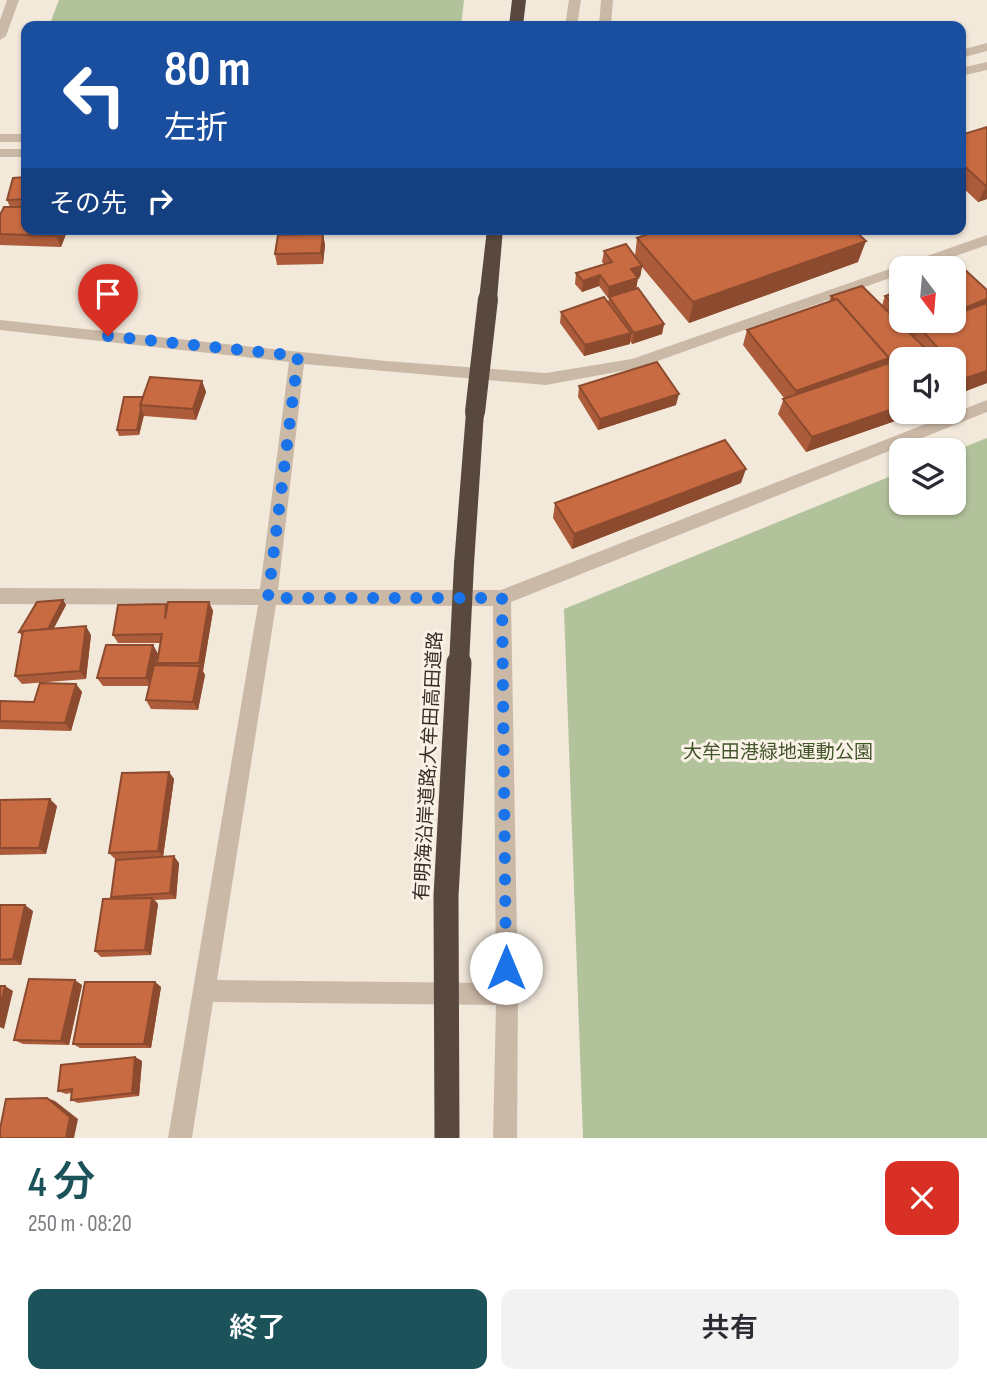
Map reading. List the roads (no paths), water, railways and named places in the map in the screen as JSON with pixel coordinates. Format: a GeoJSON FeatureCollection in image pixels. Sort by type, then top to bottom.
{"type":"FeatureCollection","features":[{"type":"Feature","properties":{"kind":"highway"},"geometry":{"type":"LineString","coordinates":[[517,21],[519,0]]}},
{"type":"Feature","properties":{"kind":"highway","name":"有明海沿岸道路;大牟田高田道路"},"geometry":{"type":"LineString","coordinates":[[447,1138],[446,896],[475,412],[494,235]]}},
{"type":"Feature","properties":{"kind":"street"},"geometry":{"type":"LineString","coordinates":[[0,36],[13,0]]}},
{"type":"Feature","properties":{"kind":"street"},"geometry":{"type":"LineString","coordinates":[[573,21],[575,0]]}},
{"type":"Feature","properties":{"kind":"street"},"geometry":{"type":"LineString","coordinates":[[605,21],[607,0]]}},
{"type":"Feature","properties":{"kind":"street"},"geometry":{"type":"LineString","coordinates":[[966,53],[987,47]]}},
{"type":"Feature","properties":{"kind":"street"},"geometry":{"type":"LineString","coordinates":[[966,71],[987,66]]}},
{"type":"Feature","properties":{"kind":"street"},"geometry":{"type":"LineString","coordinates":[[0,138],[21,138]]}},
{"type":"Feature","properties":{"kind":"street"},"geometry":{"type":"LineString","coordinates":[[0,153],[21,153]]}},
{"type":"Feature","properties":{"kind":"street"},"geometry":{"type":"LineString","coordinates":[[939,256],[987,240]]}},
{"type":"Feature","properties":{"kind":"street"},"geometry":{"type":"LineString","coordinates":[[0,325],[386,367],[546,379],[633,364],[889,273]]}},
{"type":"Feature","properties":{"kind":"street"},"geometry":{"type":"LineString","coordinates":[[180,1138],[268,598],[298,356]]}},
{"type":"Feature","properties":{"kind":"street"},"geometry":{"type":"LineString","coordinates":[[0,596],[502,598],[987,406]]}},
{"type":"Feature","properties":{"kind":"street"},"geometry":{"type":"LineString","coordinates":[[502,598],[507,994],[505,1138]]}},
{"type":"Feature","properties":{"kind":"street"},"geometry":{"type":"LineString","coordinates":[[204,991],[507,994]]}},
{"type":"Feature","properties":{"kind":"park label","name":"大牟田港緑地運動公園"},"geometry":{"type":"Point","coordinates":[778,752]}}]}
